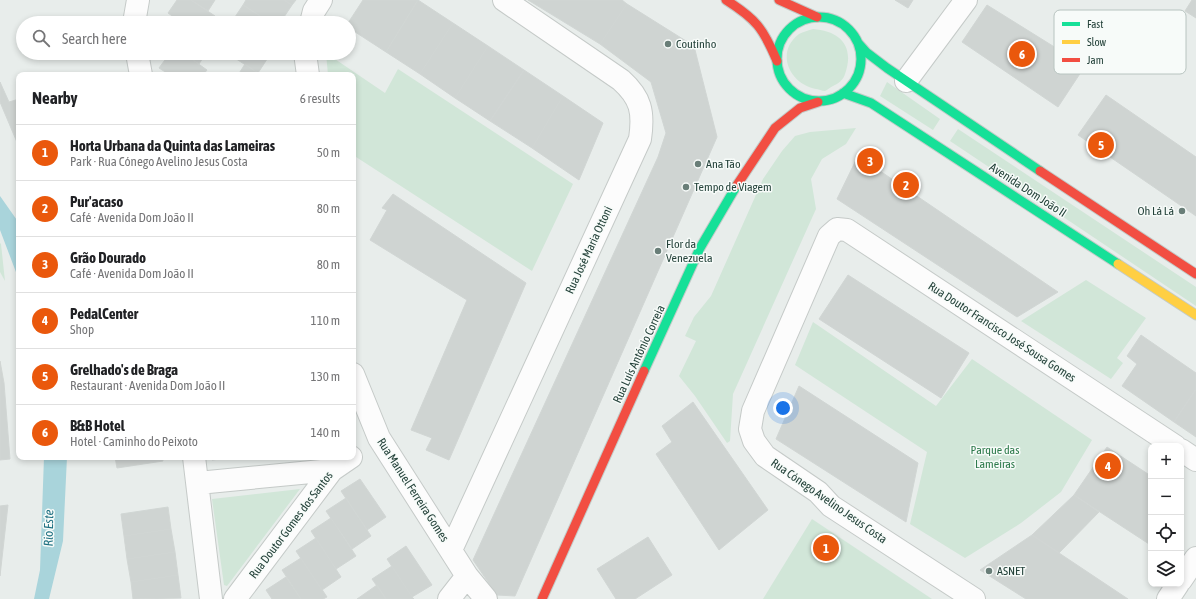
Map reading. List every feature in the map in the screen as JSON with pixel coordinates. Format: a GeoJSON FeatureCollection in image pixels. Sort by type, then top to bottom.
{"type":"FeatureCollection","features":[{"type":"Feature","properties":{"kind":"main road"},"geometry":{"type":"LineString","coordinates":[[726,0],[748,14],[761,26],[776,61],[782,81],[791,92],[804,99],[818,102],[831,100],[843,93],[853,84],[859,71],[861,56],[858,43]]}},
{"type":"Feature","properties":{"kind":"main road","name":"Avenida Dom João II"},"geometry":{"type":"LineString","coordinates":[[780,0],[817,17],[826,18],[843,24],[866,52],[906,81],[1196,274]]}},
{"type":"Feature","properties":{"kind":"main road"},"geometry":{"type":"LineString","coordinates":[[776,61],[778,48],[784,36],[792,26],[804,20],[817,17]]}},
{"type":"Feature","properties":{"kind":"main road"},"geometry":{"type":"LineString","coordinates":[[780,96],[782,81]]}},
{"type":"Feature","properties":{"kind":"main road","name":"Avenida Dom João II"},"geometry":{"type":"LineString","coordinates":[[843,93],[870,103],[898,120],[1196,315]]}},
{"type":"Feature","properties":{"kind":"main road","name":"Rua Luís António Correia"},"geometry":{"type":"LineString","coordinates":[[542,599],[700,248],[746,169],[775,128],[800,108],[818,102]]}},
{"type":"Feature","properties":{"kind":"main road"},"geometry":{"type":"LineString","coordinates":[[775,128],[776,116]]}},
{"type":"Feature","properties":{"kind":"street"},"geometry":{"type":"LineString","coordinates":[[135,16],[138,0]]}},
{"type":"Feature","properties":{"kind":"street"},"geometry":{"type":"LineString","coordinates":[[313,16],[321,0]]}},
{"type":"Feature","properties":{"kind":"street","name":"Rua José Maria Ottoni"},"geometry":{"type":"LineString","coordinates":[[451,550],[640,140],[642,127],[640,103],[633,90],[621,80],[504,0]]}},
{"type":"Feature","properties":{"kind":"street"},"geometry":{"type":"LineString","coordinates":[[906,81],[966,0]]}},
{"type":"Feature","properties":{"kind":"street"},"geometry":{"type":"LineString","coordinates":[[138,60],[140,72]]}},
{"type":"Feature","properties":{"kind":"street"},"geometry":{"type":"LineString","coordinates":[[306,60],[308,72]]}},
{"type":"Feature","properties":{"kind":"street","name":"Rua Doutor Francisco José Sousa Gomes"},"geometry":{"type":"LineString","coordinates":[[829,236],[837,229],[846,230],[1170,443]]}},
{"type":"Feature","properties":{"kind":"street","name":"Rua Cónego Avelino Jesus Costa"},"geometry":{"type":"LineString","coordinates":[[829,236],[753,411],[750,429],[754,441],[765,456],[818,492],[831,506],[974,599]]}},
{"type":"Feature","properties":{"kind":"street","name":"Rua Manuel Ferreira Gomes"},"geometry":{"type":"LineString","coordinates":[[356,381],[379,438],[467,576],[486,599]]}},
{"type":"Feature","properties":{"kind":"street","name":"Rua Doutor Gomes dos Santos"},"geometry":{"type":"LineString","coordinates":[[356,453],[379,438]]}},
{"type":"Feature","properties":{"kind":"street"},"geometry":{"type":"LineString","coordinates":[[1184,452],[1196,460]]}},
{"type":"Feature","properties":{"kind":"street"},"geometry":{"type":"LineString","coordinates":[[194,460],[211,599]]}},
{"type":"Feature","properties":{"kind":"street","name":"Rua Doutor Gomes dos Santos"},"geometry":{"type":"LineString","coordinates":[[235,599],[332,470],[346,460]]}},
{"type":"Feature","properties":{"kind":"street"},"geometry":{"type":"LineString","coordinates":[[198,483],[332,470]]}},
{"type":"Feature","properties":{"kind":"street"},"geometry":{"type":"LineString","coordinates":[[1184,576],[1196,558]]}},
{"type":"Feature","properties":{"kind":"street"},"geometry":{"type":"LineString","coordinates":[[449,599],[467,576]]}},
{"type":"Feature","properties":{"kind":"street"},"geometry":{"type":"LineString","coordinates":[[1168,599],[1176,587]]}},
{"type":"Feature","properties":{"kind":"green space"},"geometry":{"type":"Polygon","coordinates":[[[813,29],[823,30],[838,37],[843,42],[848,55],[848,64],[843,78],[839,83],[825,91],[807,86],[799,81],[792,74],[788,66],[788,49],[792,41],[799,34],[813,29]]]}},
{"type":"Feature","properties":{"kind":"green space"},"geometry":{"type":"Polygon","coordinates":[[[327,60],[336,60],[354,72],[328,72],[327,60]]]}},
{"type":"Feature","properties":{"kind":"green space"},"geometry":{"type":"Polygon","coordinates":[[[398,69],[573,184],[532,271],[356,157],[356,73],[385,93],[398,69]]]}},
{"type":"Feature","properties":{"kind":"green space"},"geometry":{"type":"Polygon","coordinates":[[[887,82],[940,119],[933,130],[880,96],[887,82]]]}},
{"type":"Feature","properties":{"kind":"green space"},"geometry":{"type":"Polygon","coordinates":[[[856,128],[846,144],[822,159],[811,179],[816,209],[733,394],[730,441],[727,443],[695,396],[679,376],[696,341],[685,336],[694,317],[711,296],[763,179],[782,151],[795,136],[810,132],[856,128]]]}},
{"type":"Feature","properties":{"kind":"green space"},"geometry":{"type":"Polygon","coordinates":[[[958,129],[1196,287],[1196,306],[950,141],[958,129]]]}},
{"type":"Feature","properties":{"kind":"green space"},"geometry":{"type":"Polygon","coordinates":[[[0,243],[1,244],[5,281],[0,272],[0,243]]]}},
{"type":"Feature","properties":{"kind":"green space"},"geometry":{"type":"Polygon","coordinates":[[[1086,280],[1146,318],[1117,358],[1123,363],[1111,379],[1021,321],[1086,280]]]}},
{"type":"Feature","properties":{"kind":"green space","name":"Parque das Lameiras"},"geometry":{"type":"Polygon","coordinates":[[[813,322],[936,406],[972,359],[1092,440],[1061,492],[1021,523],[965,558],[910,524],[927,452],[795,365],[813,322]]]}},
{"type":"Feature","properties":{"kind":"green space"},"geometry":{"type":"Polygon","coordinates":[[[300,489],[227,586],[224,585],[212,499],[300,489]]]}},
{"type":"Feature","properties":{"kind":"green space"},"geometry":{"type":"Polygon","coordinates":[[[812,519],[932,599],[763,599],[812,519]]]}},
{"type":"Feature","properties":{"kind":"water"},"geometry":{"type":"Polygon","coordinates":[[[0,196],[16,219],[16,272],[0,230],[0,196]]]}},
{"type":"Feature","properties":{"kind":"water","name":"Rio Este"},"geometry":{"type":"Polygon","coordinates":[[[44,460],[67,460],[63,541],[49,599],[34,599],[40,570],[44,460]]]}},
{"type":"Feature","properties":{"kind":"building"},"geometry":{"type":"Polygon","coordinates":[[[177,0],[191,0],[215,16],[172,16],[168,13],[177,0]]]}},
{"type":"Feature","properties":{"kind":"building"},"geometry":{"type":"Polygon","coordinates":[[[191,0],[215,0],[208,11],[191,0]]]}},
{"type":"Feature","properties":{"kind":"building"},"geometry":{"type":"Polygon","coordinates":[[[246,0],[284,0],[292,5],[285,16],[260,16],[243,5],[246,0]]]}},
{"type":"Feature","properties":{"kind":"building"},"geometry":{"type":"Polygon","coordinates":[[[284,0],[296,0],[292,5],[284,0]]]}},
{"type":"Feature","properties":{"kind":"building"},"geometry":{"type":"Polygon","coordinates":[[[363,0],[418,0],[386,52],[356,33],[356,16],[353,16],[363,0]]]}},
{"type":"Feature","properties":{"kind":"building"},"geometry":{"type":"Polygon","coordinates":[[[418,0],[453,23],[420,74],[386,52],[418,0]]]}},
{"type":"Feature","properties":{"kind":"building"},"geometry":{"type":"Polygon","coordinates":[[[528,0],[622,0],[627,4],[600,44],[528,0]]]}},
{"type":"Feature","properties":{"kind":"building"},"geometry":{"type":"Polygon","coordinates":[[[895,0],[913,0],[908,8],[895,0]]]}},
{"type":"Feature","properties":{"kind":"building"},"geometry":{"type":"Polygon","coordinates":[[[1192,0],[1196,0],[1196,18],[1186,10],[1192,0]]]}},
{"type":"Feature","properties":{"kind":"building"},"geometry":{"type":"Polygon","coordinates":[[[627,4],[694,46],[717,137],[515,596],[497,595],[473,560],[658,157],[666,133],[651,82],[600,44],[627,4]]]}},
{"type":"Feature","properties":{"kind":"building"},"geometry":{"type":"Polygon","coordinates":[[[243,5],[260,16],[236,16],[243,5]]]}},
{"type":"Feature","properties":{"kind":"building"},"geometry":{"type":"Polygon","coordinates":[[[987,5],[1054,47],[1054,74],[1080,74],[1058,107],[962,42],[987,5]]]}},
{"type":"Feature","properties":{"kind":"building"},"geometry":{"type":"Polygon","coordinates":[[[453,23],[488,46],[455,98],[420,74],[453,23]]]}},
{"type":"Feature","properties":{"kind":"building"},"geometry":{"type":"Polygon","coordinates":[[[488,46],[524,70],[490,121],[455,98],[488,46]]]}},
{"type":"Feature","properties":{"kind":"building"},"geometry":{"type":"Polygon","coordinates":[[[165,60],[193,60],[207,70],[205,72],[165,72],[159,68],[165,60]]]}},
{"type":"Feature","properties":{"kind":"building"},"geometry":{"type":"Polygon","coordinates":[[[193,60],[202,60],[199,64],[193,60]]]}},
{"type":"Feature","properties":{"kind":"building"},"geometry":{"type":"Polygon","coordinates":[[[238,60],[266,60],[259,72],[238,60]]]}},
{"type":"Feature","properties":{"kind":"building"},"geometry":{"type":"Polygon","coordinates":[[[245,64],[257,72],[240,72],[245,64]]]}},
{"type":"Feature","properties":{"kind":"building"},"geometry":{"type":"Polygon","coordinates":[[[524,70],[563,96],[532,148],[490,121],[524,70]]]}},
{"type":"Feature","properties":{"kind":"building"},"geometry":{"type":"Polygon","coordinates":[[[0,82],[9,102],[16,100],[16,140],[0,102],[0,82]]]}},
{"type":"Feature","properties":{"kind":"building"},"geometry":{"type":"Polygon","coordinates":[[[1106,95],[1196,157],[1196,216],[1078,135],[1106,95]]]}},
{"type":"Feature","properties":{"kind":"building"},"geometry":{"type":"Polygon","coordinates":[[[563,96],[603,123],[579,180],[532,148],[563,96]]]}},
{"type":"Feature","properties":{"kind":"building"},"geometry":{"type":"Polygon","coordinates":[[[858,156],[1058,292],[1017,317],[837,199],[858,156]]]}},
{"type":"Feature","properties":{"kind":"building"},"geometry":{"type":"Polygon","coordinates":[[[393,194],[526,283],[449,460],[426,450],[432,438],[411,430],[467,300],[370,240],[387,210],[382,208],[393,194]]]}},
{"type":"Feature","properties":{"kind":"building"},"geometry":{"type":"Polygon","coordinates":[[[848,275],[969,353],[941,398],[819,319],[848,275]]]}},
{"type":"Feature","properties":{"kind":"building"},"geometry":{"type":"Polygon","coordinates":[[[1141,335],[1196,373],[1196,389],[1174,422],[1122,386],[1137,364],[1127,356],[1141,335]]]}},
{"type":"Feature","properties":{"kind":"building"},"geometry":{"type":"Polygon","coordinates":[[[0,361],[4,383],[10,459],[0,460],[0,361]]]}},
{"type":"Feature","properties":{"kind":"building"},"geometry":{"type":"Polygon","coordinates":[[[799,386],[918,463],[906,522],[776,439],[799,386]]]}},
{"type":"Feature","properties":{"kind":"building"},"geometry":{"type":"Polygon","coordinates":[[[1196,389],[1196,437],[1174,422],[1196,389]]]}},
{"type":"Feature","properties":{"kind":"building"},"geometry":{"type":"Polygon","coordinates":[[[693,402],[768,510],[719,550],[656,454],[672,442],[662,426],[693,402]]]}},
{"type":"Feature","properties":{"kind":"building"},"geometry":{"type":"Polygon","coordinates":[[[1107,447],[1148,474],[1148,543],[1074,495],[1107,447]]]}},
{"type":"Feature","properties":{"kind":"building"},"geometry":{"type":"Polygon","coordinates":[[[116,460],[163,461],[117,468],[116,460]]]}},
{"type":"Feature","properties":{"kind":"building"},"geometry":{"type":"Polygon","coordinates":[[[360,479],[386,517],[367,530],[341,491],[360,479]]]}},
{"type":"Feature","properties":{"kind":"building"},"geometry":{"type":"Polygon","coordinates":[[[1074,495],[1099,512],[1059,553],[1032,535],[1074,495]]]}},
{"type":"Feature","properties":{"kind":"building"},"geometry":{"type":"Polygon","coordinates":[[[346,498],[371,536],[352,549],[326,511],[346,498]]]}},
{"type":"Feature","properties":{"kind":"building"},"geometry":{"type":"Polygon","coordinates":[[[8,505],[0,576],[0,506],[8,505]]]}},
{"type":"Feature","properties":{"kind":"building"},"geometry":{"type":"Polygon","coordinates":[[[168,507],[171,529],[124,536],[121,514],[168,507]]]}},
{"type":"Feature","properties":{"kind":"building"},"geometry":{"type":"Polygon","coordinates":[[[331,518],[356,556],[336,569],[311,531],[331,518]]]}},
{"type":"Feature","properties":{"kind":"building"},"geometry":{"type":"Polygon","coordinates":[[[171,529],[175,552],[127,559],[124,536],[171,529]]]}},
{"type":"Feature","properties":{"kind":"building"},"geometry":{"type":"Polygon","coordinates":[[[1032,535],[1128,599],[1026,599],[980,570],[1032,535]]]}},
{"type":"Feature","properties":{"kind":"building"},"geometry":{"type":"Polygon","coordinates":[[[648,537],[672,575],[635,599],[616,599],[597,569],[648,537]]]}},
{"type":"Feature","properties":{"kind":"building"},"geometry":{"type":"Polygon","coordinates":[[[316,538],[341,577],[322,590],[296,551],[316,538]]]}},
{"type":"Feature","properties":{"kind":"building"},"geometry":{"type":"Polygon","coordinates":[[[406,546],[432,585],[412,597],[387,559],[406,546]]]}},
{"type":"Feature","properties":{"kind":"building"},"geometry":{"type":"Polygon","coordinates":[[[175,552],[178,575],[131,582],[127,559],[175,552]]]}},
{"type":"Feature","properties":{"kind":"building"},"geometry":{"type":"Polygon","coordinates":[[[301,558],[327,597],[323,599],[301,599],[282,570],[301,558]]]}},
{"type":"Feature","properties":{"kind":"building"},"geometry":{"type":"Polygon","coordinates":[[[392,566],[414,599],[386,599],[372,579],[392,566]]]}},
{"type":"Feature","properties":{"kind":"building"},"geometry":{"type":"Polygon","coordinates":[[[178,575],[181,598],[133,599],[131,582],[178,575]]]}},
{"type":"Feature","properties":{"kind":"building"},"geometry":{"type":"Polygon","coordinates":[[[286,577],[301,599],[272,599],[266,590],[286,577]]]}},
{"type":"Feature","properties":{"kind":"building"},"geometry":{"type":"Polygon","coordinates":[[[377,585],[386,599],[357,599],[377,585]]]}},
{"type":"Feature","properties":{"kind":"traffic: fast"},"geometry":{"type":"LineString","coordinates":[[819,17],[835,20],[849,29],[858,43],[861,59],[858,75],[849,89],[835,98],[819,101],[803,98],[789,89],[780,75],[777,59],[780,43],[789,29],[803,20],[819,17]]}},
{"type":"Feature","properties":{"kind":"traffic: fast"},"geometry":{"type":"LineString","coordinates":[[858,43],[866,52],[887,68],[1040,171]]}},
{"type":"Feature","properties":{"kind":"traffic: fast"},"geometry":{"type":"LineString","coordinates":[[843,93],[871,103],[1118,264]]}},
{"type":"Feature","properties":{"kind":"traffic: fast"},"geometry":{"type":"LineString","coordinates":[[644,371],[700,248],[737,185]]}},
{"type":"Feature","properties":{"kind":"traffic: slow"},"geometry":{"type":"LineString","coordinates":[[1118,264],[1196,315]]}},
{"type":"Feature","properties":{"kind":"traffic: jam"},"geometry":{"type":"LineString","coordinates":[[726,0],[745,13],[758,25],[777,61]]}},
{"type":"Feature","properties":{"kind":"traffic: jam"},"geometry":{"type":"LineString","coordinates":[[779,0],[817,17]]}},
{"type":"Feature","properties":{"kind":"traffic: jam"},"geometry":{"type":"LineString","coordinates":[[737,185],[775,128],[800,108],[818,102]]}},
{"type":"Feature","properties":{"kind":"traffic: jam"},"geometry":{"type":"LineString","coordinates":[[1040,171],[1196,274]]}},
{"type":"Feature","properties":{"kind":"traffic: jam"},"geometry":{"type":"LineString","coordinates":[[542,599],[644,371]]}},
{"type":"Feature","properties":{"kind":"place","name":"Coutinho"},"geometry":{"type":"Point","coordinates":[668,44]}},
{"type":"Feature","properties":{"kind":"place","name":"B&B Hotel"},"geometry":{"type":"Point","coordinates":[1022,54]}},
{"type":"Feature","properties":{"kind":"place","name":"Grelhado's de Braga"},"geometry":{"type":"Point","coordinates":[1101,145]}},
{"type":"Feature","properties":{"kind":"place","name":"Grão Dourado"},"geometry":{"type":"Point","coordinates":[870,161]}},
{"type":"Feature","properties":{"kind":"place","name":"Ana Tão"},"geometry":{"type":"Point","coordinates":[698,164]}},
{"type":"Feature","properties":{"kind":"place","name":"Pur'acaso"},"geometry":{"type":"Point","coordinates":[906,185]}},
{"type":"Feature","properties":{"kind":"place","name":"Tempo de Viagem"},"geometry":{"type":"Point","coordinates":[686,187]}},
{"type":"Feature","properties":{"kind":"place","name":"Oh Lá Lá"},"geometry":{"type":"Point","coordinates":[1182,211]}},
{"type":"Feature","properties":{"kind":"place","name":"Flor da Venezuela"},"geometry":{"type":"Point","coordinates":[658,251]}},
{"type":"Feature","properties":{"kind":"place","name":"PedalCenter"},"geometry":{"type":"Point","coordinates":[1108,466]}},
{"type":"Feature","properties":{"kind":"place","name":"Horta Urbana da Quinta das Lameiras"},"geometry":{"type":"Point","coordinates":[826,548]}},
{"type":"Feature","properties":{"kind":"place","name":"ASNET"},"geometry":{"type":"Point","coordinates":[989,571]}}]}
